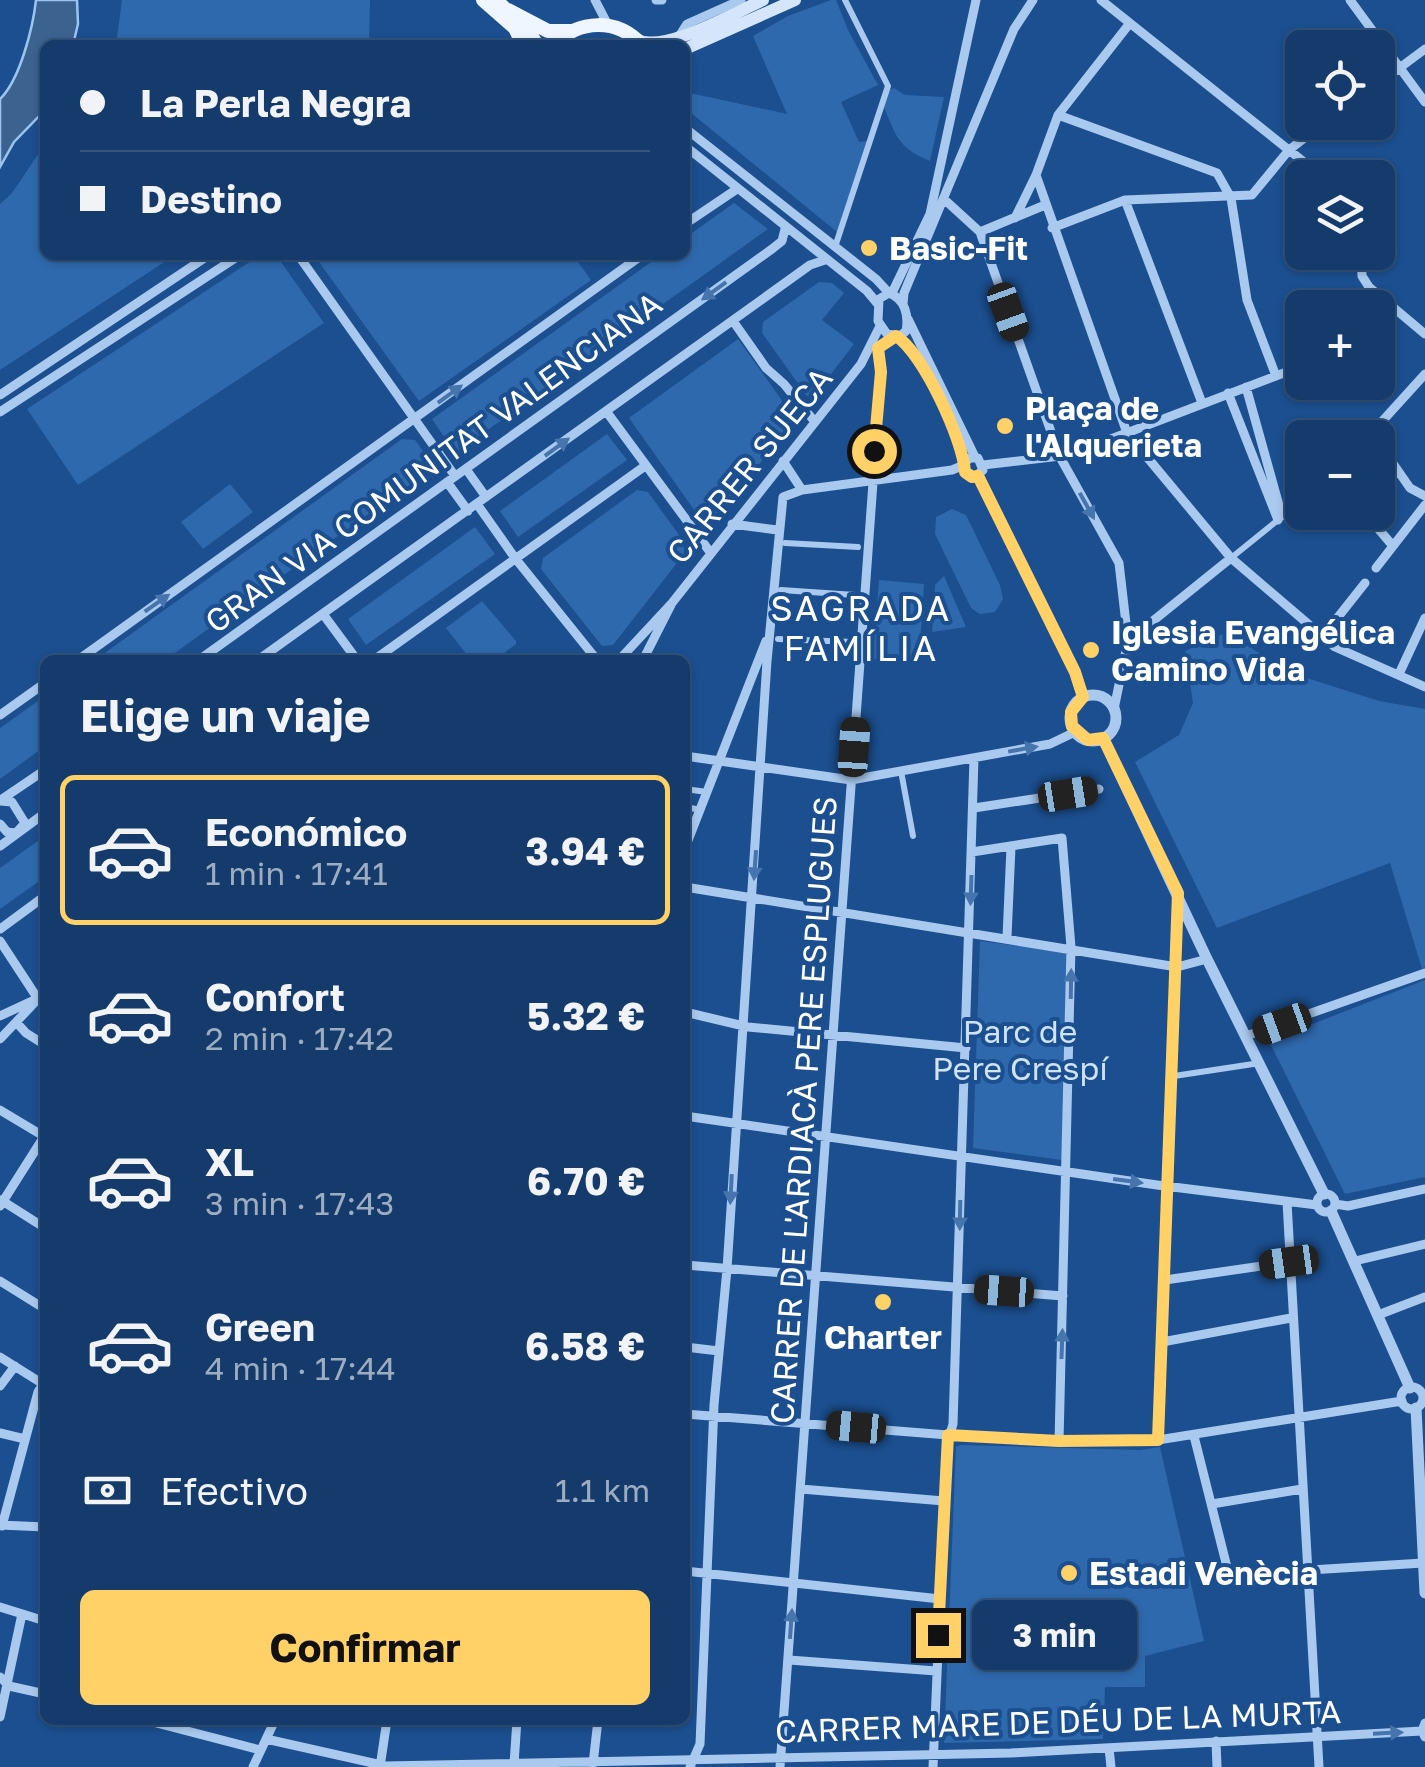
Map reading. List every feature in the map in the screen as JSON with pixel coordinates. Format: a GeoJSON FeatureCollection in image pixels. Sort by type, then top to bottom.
{"type":"FeatureCollection","features":[{"type":"Feature","properties":{"kind":"main road"},"geometry":{"type":"LineString","coordinates":[[483,0],[515,28],[521,40]]}},
{"type":"Feature","properties":{"kind":"main road"},"geometry":{"type":"LineString","coordinates":[[688,40],[762,0]]}},
{"type":"Feature","properties":{"kind":"main road"},"geometry":{"type":"LineString","coordinates":[[690,40],[795,0]]}},
{"type":"Feature","properties":{"kind":"main road"},"geometry":{"type":"LineString","coordinates":[[502,5],[548,31],[608,25],[636,40]]}},
{"type":"Feature","properties":{"kind":"main road"},"geometry":{"type":"LineString","coordinates":[[502,5],[533,40]]}},
{"type":"Feature","properties":{"kind":"main road"},"geometry":{"type":"LineString","coordinates":[[560,40],[571,31]]}},
{"type":"Feature","properties":{"kind":"street"},"geometry":{"type":"LineString","coordinates":[[595,0],[608,25]]}},
{"type":"Feature","properties":{"kind":"street"},"geometry":{"type":"LineString","coordinates":[[683,40],[687,24],[741,0]]}},
{"type":"Feature","properties":{"kind":"street"},"geometry":{"type":"LineString","coordinates":[[835,246],[888,86],[845,0]]}},
{"type":"Feature","properties":{"kind":"street"},"geometry":{"type":"LineString","coordinates":[[877,303],[881,296],[890,293],[930,214],[976,0]]}},
{"type":"Feature","properties":{"kind":"street"},"geometry":{"type":"LineString","coordinates":[[1034,0],[1014,29],[904,293],[903,304],[1075,672],[1083,697]]}},
{"type":"Feature","properties":{"kind":"street"},"geometry":{"type":"LineString","coordinates":[[1101,0],[1302,160]]}},
{"type":"Feature","properties":{"kind":"street"},"geometry":{"type":"LineString","coordinates":[[1350,0],[1425,102]]}},
{"type":"Feature","properties":{"kind":"street"},"geometry":{"type":"LineString","coordinates":[[1015,218],[1058,114],[1130,23]]}},
{"type":"Feature","properties":{"kind":"street"},"geometry":{"type":"LineString","coordinates":[[1395,71],[1425,49]]}},
{"type":"Feature","properties":{"kind":"street"},"geometry":{"type":"LineString","coordinates":[[1058,114],[1217,173],[1232,198],[1247,300],[1276,376]]}},
{"type":"Feature","properties":{"kind":"street"},"geometry":{"type":"LineString","coordinates":[[690,132],[876,278],[903,304]]}},
{"type":"Feature","properties":{"kind":"street"},"geometry":{"type":"LineString","coordinates":[[1052,228],[1125,200],[1252,195],[1289,150],[1302,140]]}},
{"type":"Feature","properties":{"kind":"street"},"geometry":{"type":"LineString","coordinates":[[690,150],[867,291],[877,303],[880,326],[909,346],[927,376],[966,474],[979,466]]}},
{"type":"Feature","properties":{"kind":"street"},"geometry":{"type":"LineString","coordinates":[[1036,175],[1128,433],[1231,558],[1335,647],[1425,686]]}},
{"type":"Feature","properties":{"kind":"street"},"geometry":{"type":"LineString","coordinates":[[690,221],[737,189]]}},
{"type":"Feature","properties":{"kind":"street"},"geometry":{"type":"LineString","coordinates":[[945,200],[980,232],[1060,457],[1119,563],[1128,641],[1110,704]]}},
{"type":"Feature","properties":{"kind":"street"},"geometry":{"type":"LineString","coordinates":[[1125,200],[1202,403]]}},
{"type":"Feature","properties":{"kind":"street"},"geometry":{"type":"LineString","coordinates":[[980,232],[1045,205]]}},
{"type":"Feature","properties":{"kind":"street","name":"GRAN VIA COMUNITAT VALENCIANA"},"geometry":{"type":"LineString","coordinates":[[205,655],[772,249],[782,241],[786,229]]}},
{"type":"Feature","properties":{"kind":"street"},"geometry":{"type":"LineString","coordinates":[[0,395],[202,260]]}},
{"type":"Feature","properties":{"kind":"street"},"geometry":{"type":"LineString","coordinates":[[0,412],[232,260]]}},
{"type":"Feature","properties":{"kind":"street"},"geometry":{"type":"LineString","coordinates":[[302,260],[415,420],[468,510]]}},
{"type":"Feature","properties":{"kind":"street"},"geometry":{"type":"LineString","coordinates":[[85,655],[635,260]]}},
{"type":"Feature","properties":{"kind":"street","name":"GRAN VIA COMUNITAT VALENCIANA"},"geometry":{"type":"LineString","coordinates":[[265,655],[810,265],[825,260]]}},
{"type":"Feature","properties":{"kind":"street"},"geometry":{"type":"LineString","coordinates":[[1362,270],[1369,287],[1425,334]]}},
{"type":"Feature","properties":{"kind":"street"},"geometry":{"type":"LineString","coordinates":[[894,336],[906,330],[908,319]]}},
{"type":"Feature","properties":{"kind":"street"},"geometry":{"type":"LineString","coordinates":[[733,321],[766,368],[815,422]]}},
{"type":"Feature","properties":{"kind":"street","name":"CARRER SUECA"},"geometry":{"type":"LineString","coordinates":[[864,360],[880,326]]}},
{"type":"Feature","properties":{"kind":"street","name":"CARRER SUECA"},"geometry":{"type":"LineString","coordinates":[[623,655],[672,602],[864,360],[894,336]]}},
{"type":"Feature","properties":{"kind":"street","name":"CARRER DE L'ARDIACÀ PERE ESPLUGUES"},"geometry":{"type":"LineString","coordinates":[[781,1761],[881,372],[878,348]]}},
{"type":"Feature","properties":{"kind":"street"},"geometry":{"type":"LineString","coordinates":[[694,1764],[700,1744],[714,1417],[782,497],[802,490],[952,470],[964,464],[979,466],[1060,457],[1285,373]]}},
{"type":"Feature","properties":{"kind":"street"},"geometry":{"type":"LineString","coordinates":[[1388,420],[1425,374]]}},
{"type":"Feature","properties":{"kind":"street"},"geometry":{"type":"LineString","coordinates":[[1246,387],[1280,518]]}},
{"type":"Feature","properties":{"kind":"street"},"geometry":{"type":"LineString","coordinates":[[1228,394],[1280,518]]}},
{"type":"Feature","properties":{"kind":"street"},"geometry":{"type":"LineString","coordinates":[[606,412],[710,552]]}},
{"type":"Feature","properties":{"kind":"street"},"geometry":{"type":"LineString","coordinates":[[783,461],[802,490]]}},
{"type":"Feature","properties":{"kind":"street"},"geometry":{"type":"LineString","coordinates":[[381,655],[645,466]]}},
{"type":"Feature","properties":{"kind":"street"},"geometry":{"type":"LineString","coordinates":[[466,469],[516,558],[593,655]]}},
{"type":"Feature","properties":{"kind":"street"},"geometry":{"type":"LineString","coordinates":[[1395,471],[1410,488],[1425,496]]}},
{"type":"Feature","properties":{"kind":"street"},"geometry":{"type":"LineString","coordinates":[[1376,568],[1425,506]]}},
{"type":"Feature","properties":{"kind":"street"},"geometry":{"type":"LineString","coordinates":[[1128,641],[1285,514]]}},
{"type":"Feature","properties":{"kind":"street"},"geometry":{"type":"LineString","coordinates":[[732,524],[778,530]]}},
{"type":"Feature","properties":{"kind":"street"},"geometry":{"type":"LineString","coordinates":[[1380,530],[1394,546]]}},
{"type":"Feature","properties":{"kind":"street"},"geometry":{"type":"LineString","coordinates":[[784,543],[858,547]]}},
{"type":"Feature","properties":{"kind":"street"},"geometry":{"type":"LineString","coordinates":[[1323,636],[1364,583]]}},
{"type":"Feature","properties":{"kind":"street"},"geometry":{"type":"LineString","coordinates":[[781,590],[855,595]]}},
{"type":"Feature","properties":{"kind":"street","name":"CARRER SUECA"},"geometry":{"type":"LineString","coordinates":[[646,655],[672,602]]}},
{"type":"Feature","properties":{"kind":"street"},"geometry":{"type":"LineString","coordinates":[[324,614],[353,655]]}},
{"type":"Feature","properties":{"kind":"street"},"geometry":{"type":"LineString","coordinates":[[1398,674],[1425,618]]}},
{"type":"Feature","properties":{"kind":"street"},"geometry":{"type":"LineString","coordinates":[[690,835],[770,628]]}},
{"type":"Feature","properties":{"kind":"street"},"geometry":{"type":"LineString","coordinates":[[778,638],[852,642]]}},
{"type":"Feature","properties":{"kind":"street"},"geometry":{"type":"LineString","coordinates":[[0,715],[40,687]]}},
{"type":"Feature","properties":{"kind":"street"},"geometry":{"type":"LineString","coordinates":[[1095,695],[1110,704],[1116,722],[1103,738],[1088,740],[1075,732],[1071,712],[1083,697],[1095,695]]}},
{"type":"Feature","properties":{"kind":"street"},"geometry":{"type":"LineString","coordinates":[[690,757],[851,780],[1050,744],[1075,732]]}},
{"type":"Feature","properties":{"kind":"street"},"geometry":{"type":"LineString","coordinates":[[1103,738],[1260,1063],[1321,1199],[1322,1211],[1425,1189]]}},
{"type":"Feature","properties":{"kind":"street"},"geometry":{"type":"LineString","coordinates":[[933,1767],[944,1501],[948,1435],[953,1424],[959,1288],[974,758]]}},
{"type":"Feature","properties":{"kind":"street"},"geometry":{"type":"LineString","coordinates":[[901,771],[913,836]]}},
{"type":"Feature","properties":{"kind":"street"},"geometry":{"type":"LineString","coordinates":[[0,801],[40,773]]}},
{"type":"Feature","properties":{"kind":"street"},"geometry":{"type":"LineString","coordinates":[[974,808],[1099,789]]}},
{"type":"Feature","properties":{"kind":"street"},"geometry":{"type":"LineString","coordinates":[[690,790],[707,792]]}},
{"type":"Feature","properties":{"kind":"street"},"geometry":{"type":"LineString","coordinates":[[0,801],[12,802],[24,823],[20,831],[11,834],[0,824]]}},
{"type":"Feature","properties":{"kind":"street"},"geometry":{"type":"LineString","coordinates":[[690,809],[700,810]]}},
{"type":"Feature","properties":{"kind":"street"},"geometry":{"type":"LineString","coordinates":[[0,846],[40,817]]}},
{"type":"Feature","properties":{"kind":"street"},"geometry":{"type":"LineString","coordinates":[[972,852],[1062,838],[1071,948],[1059,1441]]}},
{"type":"Feature","properties":{"kind":"street"},"geometry":{"type":"LineString","coordinates":[[1007,938],[1011,847]]}},
{"type":"Feature","properties":{"kind":"street"},"geometry":{"type":"LineString","coordinates":[[690,888],[1177,967],[1207,959]]}},
{"type":"Feature","properties":{"kind":"street"},"geometry":{"type":"LineString","coordinates":[[1158,1440],[1178,893]]}},
{"type":"Feature","properties":{"kind":"street"},"geometry":{"type":"LineString","coordinates":[[0,928],[40,900]]}},
{"type":"Feature","properties":{"kind":"street"},"geometry":{"type":"LineString","coordinates":[[0,941],[40,996]]}},
{"type":"Feature","properties":{"kind":"street"},"geometry":{"type":"LineString","coordinates":[[1246,1036],[1425,973]]}},
{"type":"Feature","properties":{"kind":"street"},"geometry":{"type":"LineString","coordinates":[[0,1016],[40,997]]}},
{"type":"Feature","properties":{"kind":"street"},"geometry":{"type":"LineString","coordinates":[[0,1039],[40,998]]}},
{"type":"Feature","properties":{"kind":"street"},"geometry":{"type":"LineString","coordinates":[[690,1013],[742,1026],[966,1048]]}},
{"type":"Feature","properties":{"kind":"street"},"geometry":{"type":"LineString","coordinates":[[16,1022],[40,1041]]}},
{"type":"Feature","properties":{"kind":"street"},"geometry":{"type":"LineString","coordinates":[[1174,1076],[1260,1063]]}},
{"type":"Feature","properties":{"kind":"street"},"geometry":{"type":"LineString","coordinates":[[0,1110],[40,1133]]}},
{"type":"Feature","properties":{"kind":"street"},"geometry":{"type":"LineString","coordinates":[[690,1117],[1287,1202],[1332,1196],[1333,1207],[1410,1388]]}},
{"type":"Feature","properties":{"kind":"street"},"geometry":{"type":"LineString","coordinates":[[40,1144],[1,1203],[40,1225]]}},
{"type":"Feature","properties":{"kind":"street"},"geometry":{"type":"LineString","coordinates":[[1287,1202],[1319,1767]]}},
{"type":"Feature","properties":{"kind":"street"},"geometry":{"type":"LineString","coordinates":[[1355,1261],[1425,1244]]}},
{"type":"Feature","properties":{"kind":"street"},"geometry":{"type":"LineString","coordinates":[[1165,1280],[1289,1262]]}},
{"type":"Feature","properties":{"kind":"street"},"geometry":{"type":"LineString","coordinates":[[690,1265],[1063,1296]]}},
{"type":"Feature","properties":{"kind":"street"},"geometry":{"type":"LineString","coordinates":[[0,1281],[40,1306]]}},
{"type":"Feature","properties":{"kind":"street"},"geometry":{"type":"LineString","coordinates":[[1378,1315],[1425,1296]]}},
{"type":"Feature","properties":{"kind":"street"},"geometry":{"type":"LineString","coordinates":[[1162,1342],[1292,1318]]}},
{"type":"Feature","properties":{"kind":"street"},"geometry":{"type":"LineString","coordinates":[[690,1348],[719,1352]]}},
{"type":"Feature","properties":{"kind":"street"},"geometry":{"type":"LineString","coordinates":[[0,1357],[40,1380]]}},
{"type":"Feature","properties":{"kind":"street"},"geometry":{"type":"LineString","coordinates":[[0,1386],[15,1366]]}},
{"type":"Feature","properties":{"kind":"street"},"geometry":{"type":"LineString","coordinates":[[1410,1388],[1420,1390],[1421,1401],[1425,1593]]}},
{"type":"Feature","properties":{"kind":"street"},"geometry":{"type":"LineString","coordinates":[[1402,1402],[1402,1395],[1410,1388]]}},
{"type":"Feature","properties":{"kind":"street"},"geometry":{"type":"LineString","coordinates":[[40,1394],[1,1526],[40,1527]]}},
{"type":"Feature","properties":{"kind":"street"},"geometry":{"type":"LineString","coordinates":[[690,1415],[948,1435],[1059,1441],[1158,1440],[1402,1402],[1409,1408],[1421,1401]]}},
{"type":"Feature","properties":{"kind":"street"},"geometry":{"type":"LineString","coordinates":[[0,1433],[25,1439]]}},
{"type":"Feature","properties":{"kind":"street"},"geometry":{"type":"LineString","coordinates":[[1194,1436],[1229,1576],[1423,1563]]}},
{"type":"Feature","properties":{"kind":"street"},"geometry":{"type":"LineString","coordinates":[[1212,1504],[1302,1489]]}},
{"type":"Feature","properties":{"kind":"street"},"geometry":{"type":"LineString","coordinates":[[801,1490],[944,1501]]}},
{"type":"Feature","properties":{"kind":"street"},"geometry":{"type":"LineString","coordinates":[[690,1572],[940,1599]]}},
{"type":"Feature","properties":{"kind":"street"},"geometry":{"type":"LineString","coordinates":[[0,1608],[40,1619]]}},
{"type":"Feature","properties":{"kind":"street"},"geometry":{"type":"LineString","coordinates":[[0,1717],[4,1681],[22,1614]]}},
{"type":"Feature","properties":{"kind":"street"},"geometry":{"type":"LineString","coordinates":[[789,1660],[936,1672]]}},
{"type":"Feature","properties":{"kind":"street"},"geometry":{"type":"LineString","coordinates":[[4,1681],[40,1692]]}},
{"type":"Feature","properties":{"kind":"street"},"geometry":{"type":"LineString","coordinates":[[165,1725],[260,1750]]}},
{"type":"Feature","properties":{"kind":"street"},"geometry":{"type":"LineString","coordinates":[[253,1767],[273,1725]]}},
{"type":"Feature","properties":{"kind":"street"},"geometry":{"type":"LineString","coordinates":[[380,1766],[386,1725]]}},
{"type":"Feature","properties":{"kind":"street"},"geometry":{"type":"LineString","coordinates":[[510,1765],[515,1725]]}},
{"type":"Feature","properties":{"kind":"street"},"geometry":{"type":"LineString","coordinates":[[593,1764],[597,1725]]}},
{"type":"Feature","properties":{"kind":"street","name":"CARRER MARE DE DÉU DE LA MURTA"},"geometry":{"type":"LineString","coordinates":[[266,1739],[380,1766],[694,1764],[781,1761],[820,1755],[879,1761],[934,1754],[1424,1731]]}},
{"type":"Feature","properties":{"kind":"street"},"geometry":{"type":"LineString","coordinates":[[1216,1741],[1218,1767]]}},
{"type":"Feature","properties":{"kind":"street"},"geometry":{"type":"LineString","coordinates":[[1110,1748],[1111,1767]]}},
{"type":"Feature","properties":{"kind":"street"},"geometry":{"type":"LineString","coordinates":[[1012,1753],[1012,1767]]}},
{"type":"Feature","properties":{"kind":"street"},"geometry":{"type":"LineString","coordinates":[[820,1755],[820,1767]]}},
{"type":"Feature","properties":{"kind":"green space"},"geometry":{"type":"Polygon","coordinates":[[[122,0],[370,0],[369,40],[117,40],[122,0]]]}},
{"type":"Feature","properties":{"kind":"green space"},"geometry":{"type":"Polygon","coordinates":[[[836,0],[878,85],[841,102],[859,142],[868,141],[837,232],[690,112],[690,93],[787,114],[753,36],[788,16],[836,0]]]}},
{"type":"Feature","properties":{"kind":"green space"},"geometry":{"type":"Polygon","coordinates":[[[894,88],[905,95],[944,97],[930,161],[903,144],[894,130],[881,101],[883,93],[894,88]]]}},
{"type":"Feature","properties":{"kind":"green space"},"geometry":{"type":"Polygon","coordinates":[[[40,151],[40,260],[167,260],[0,370],[0,204],[40,151]]]}},
{"type":"Feature","properties":{"kind":"green space"},"geometry":{"type":"Polygon","coordinates":[[[734,203],[768,229],[455,453],[432,419],[654,260],[690,260],[690,234],[734,203]]]}},
{"type":"Feature","properties":{"kind":"green space"},"geometry":{"type":"Polygon","coordinates":[[[252,260],[280,260],[324,323],[78,485],[27,409],[252,260]]]}},
{"type":"Feature","properties":{"kind":"green space"},"geometry":{"type":"Polygon","coordinates":[[[318,260],[577,260],[591,280],[419,401],[318,260]]]}},
{"type":"Feature","properties":{"kind":"green space"},"geometry":{"type":"Polygon","coordinates":[[[819,282],[832,283],[844,293],[822,320],[854,344],[815,395],[807,396],[762,333],[763,322],[819,282]]]}},
{"type":"Feature","properties":{"kind":"green space"},"geometry":{"type":"Polygon","coordinates":[[[738,339],[791,413],[791,424],[713,522],[702,521],[629,418],[738,339]]]}},
{"type":"Feature","properties":{"kind":"green space"},"geometry":{"type":"Polygon","coordinates":[[[607,434],[627,460],[518,537],[500,511],[607,434]]]}},
{"type":"Feature","properties":{"kind":"green space"},"geometry":{"type":"Polygon","coordinates":[[[402,439],[415,440],[433,465],[172,655],[102,655],[402,439]]]}},
{"type":"Feature","properties":{"kind":"green space"},"geometry":{"type":"Polygon","coordinates":[[[230,484],[253,512],[203,549],[181,522],[230,484]]]}},
{"type":"Feature","properties":{"kind":"green space"},"geometry":{"type":"Polygon","coordinates":[[[637,490],[648,492],[684,542],[684,554],[613,645],[602,646],[541,569],[543,558],[637,490]]]}},
{"type":"Feature","properties":{"kind":"green space"},"geometry":{"type":"Polygon","coordinates":[[[952,509],[966,515],[1000,585],[1003,599],[995,612],[980,614],[971,608],[935,534],[936,517],[952,509]]]}},
{"type":"Feature","properties":{"kind":"green space"},"geometry":{"type":"Polygon","coordinates":[[[475,527],[495,554],[366,645],[348,619],[475,527]]]}},
{"type":"Feature","properties":{"kind":"green space"},"geometry":{"type":"Polygon","coordinates":[[[944,576],[966,627],[932,632],[935,585],[944,576]]]}},
{"type":"Feature","properties":{"kind":"green space"},"geometry":{"type":"Polygon","coordinates":[[[879,580],[924,584],[919,662],[873,659],[879,580]]]}},
{"type":"Feature","properties":{"kind":"green space"},"geometry":{"type":"Polygon","coordinates":[[[482,601],[516,644],[502,655],[467,655],[446,628],[482,601]]]}},
{"type":"Feature","properties":{"kind":"green space"},"geometry":{"type":"Polygon","coordinates":[[[1227,632],[1288,672],[1379,701],[1425,709],[1422,969],[1390,863],[1217,928],[1135,762],[1179,735],[1193,703],[1185,651],[1227,632]]]}},
{"type":"Feature","properties":{"kind":"green space"},"geometry":{"type":"Polygon","coordinates":[[[40,700],[40,750],[0,779],[0,728],[40,700]]]}},
{"type":"Feature","properties":{"kind":"green space"},"geometry":{"type":"Polygon","coordinates":[[[40,840],[40,881],[0,909],[0,868],[40,840]]]}},
{"type":"Feature","properties":{"kind":"green space","name":"Parc de Pere Crespí"},"geometry":{"type":"Polygon","coordinates":[[[980,941],[1067,952],[1062,1160],[973,1148],[980,941]]]}},
{"type":"Feature","properties":{"kind":"green space"},"geometry":{"type":"Polygon","coordinates":[[[1425,980],[1425,1177],[1345,1194],[1269,1041],[1425,980]]]}},
{"type":"Feature","properties":{"kind":"green space","name":"Estadi Venècia"},"geometry":{"type":"Polygon","coordinates":[[[956,1447],[1140,1450],[1160,1447],[1204,1641],[1145,1656],[1145,1687],[1105,1687],[1103,1739],[944,1743],[956,1447]]]}},
{"type":"Feature","properties":{"kind":"shaded area"},"geometry":{"type":"Polygon","coordinates":[[[36,0],[77,0],[74,40],[40,40],[40,115],[14,142],[0,167],[0,99],[29,38],[36,0]]]}},
{"type":"Feature","properties":{"kind":"place","name":"Basic-Fit"},"geometry":{"type":"Point","coordinates":[869,248]}},
{"type":"Feature","properties":{"kind":"place","name":"Plaça de l'Alquerieta"},"geometry":{"type":"Point","coordinates":[1005,426]}},
{"type":"Feature","properties":{"kind":"place","name":"Iglesia Evangélica Camino Vida"},"geometry":{"type":"Point","coordinates":[1091,650]}},
{"type":"Feature","properties":{"kind":"place","name":"Charter"},"geometry":{"type":"Point","coordinates":[883,1302]}},
{"type":"Feature","properties":{"kind":"place","name":"Estadi Venècia"},"geometry":{"type":"Point","coordinates":[1069,1573]}},
{"type":"Feature","properties":{"kind":"district","name":"SAGRADA FAMÍLIA"},"geometry":{"type":"Point","coordinates":[861,628]}},
{"type":"Feature","properties":{"kind":"route"},"geometry":{"type":"LineString","coordinates":[[874,451],[881,372],[878,348],[896,336],[909,346],[927,376],[959,446],[965,472],[978,476],[1075,672],[1083,697],[1071,712],[1075,732],[1088,740],[1103,738],[1178,893],[1158,1440],[1059,1441],[948,1435],[938,1635]]}}]}
